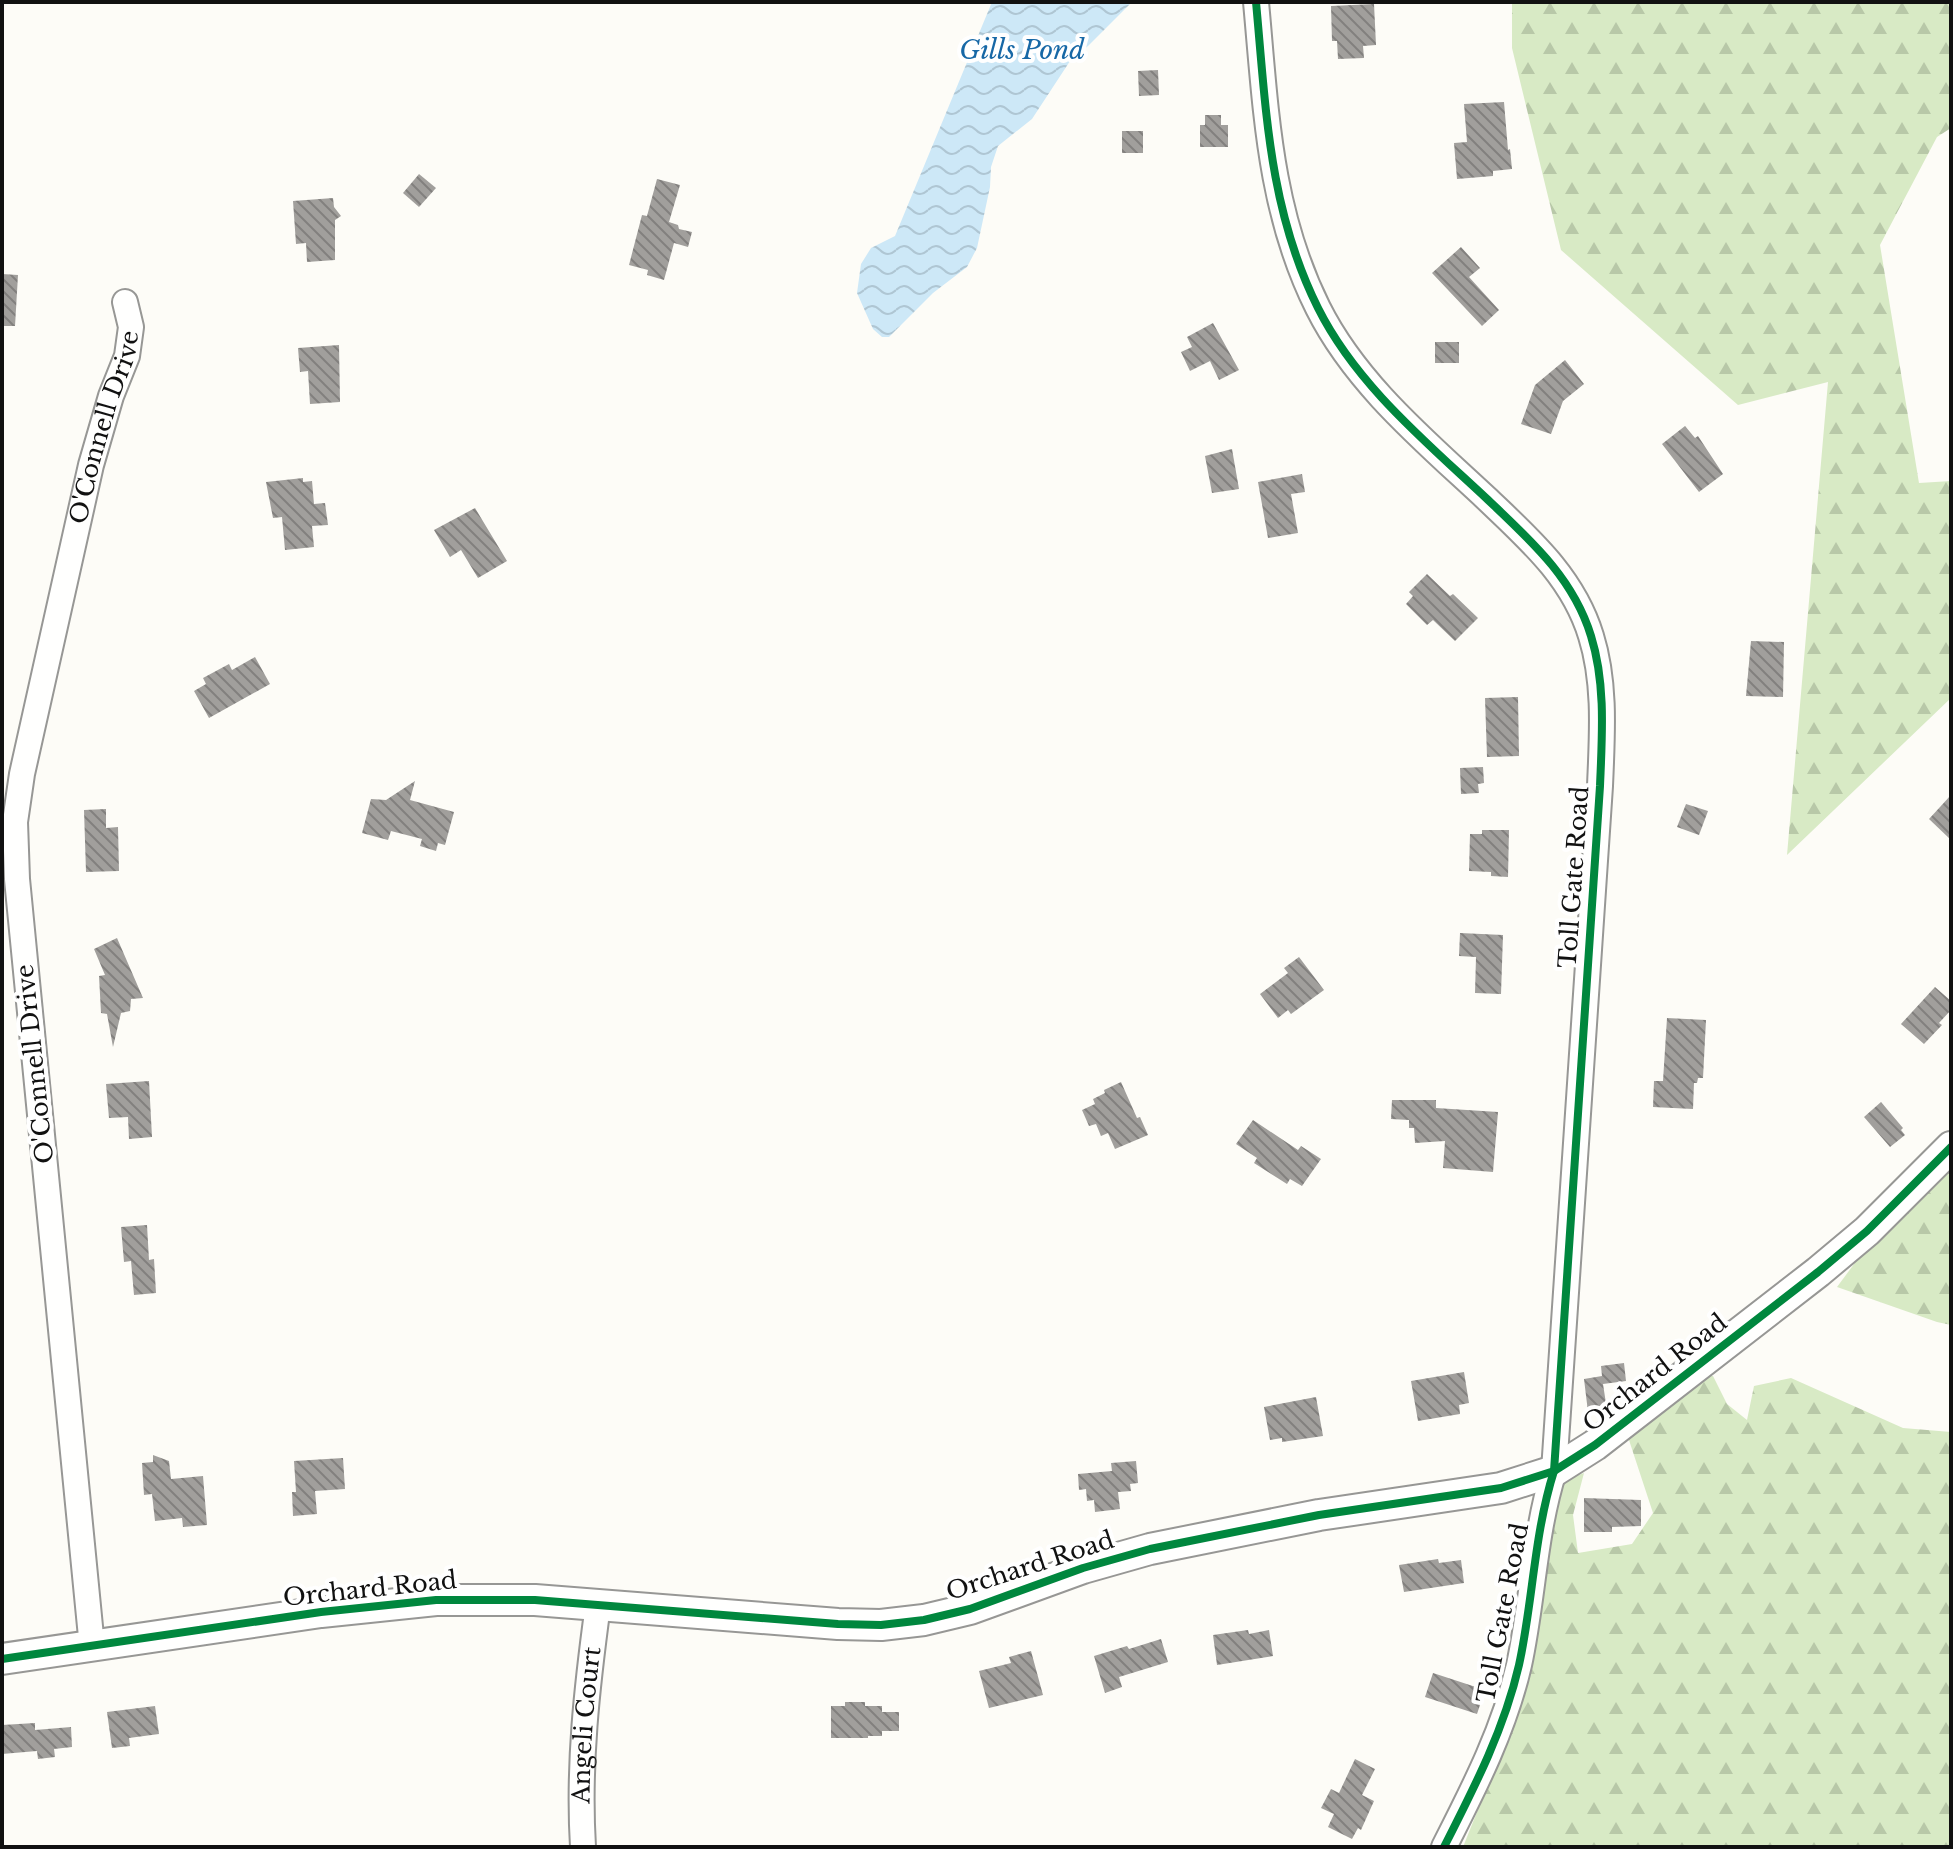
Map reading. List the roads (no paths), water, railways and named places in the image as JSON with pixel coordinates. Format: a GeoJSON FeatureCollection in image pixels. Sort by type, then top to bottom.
{"type":"FeatureCollection","features":[{"type":"Feature","properties":{"kind":"street","name":"Toll Gate Road"},"geometry":{"type":"LineString","coordinates":[[1256,2],[1270,151],[1288,237],[1319,310],[1355,365],[1396,414],[1556,567],[1578,602],[1600,673],[1600,786],[1554,1471],[1546,1496],[1527,1623],[1508,1707],[1487,1760],[1444,1847]]}},
{"type":"Feature","properties":{"kind":"street","name":"O'Connell Drive"},"geometry":{"type":"LineString","coordinates":[[92,1647],[18,894],[15,822],[22,774],[91,465],[111,396],[127,356],[131,327],[125,302]]}},
{"type":"Feature","properties":{"kind":"street","name":"Orchard Road"},"geometry":{"type":"LineString","coordinates":[[2,1659],[378,1605],[490,1599],[881,1625],[924,1620],[970,1609],[1083,1568],[1150,1549],[1319,1515],[1501,1488],[1554,1471],[1595,1445],[1867,1231],[1951,1147]]}},
{"type":"Feature","properties":{"kind":"street","name":"Angeli Court"},"geometry":{"type":"LineString","coordinates":[[583,1847],[581,1755],[585,1695],[598,1605]]}},
{"type":"Feature","properties":{"kind":"water","name":"Gills Pond"},"geometry":{"type":"Polygon","coordinates":[[[992,2],[1132,2],[1072,58],[1032,119],[998,146],[991,167],[990,187],[977,248],[967,267],[933,293],[889,337],[882,337],[873,329],[857,293],[861,264],[871,248],[895,236],[992,2]]]}}]}
